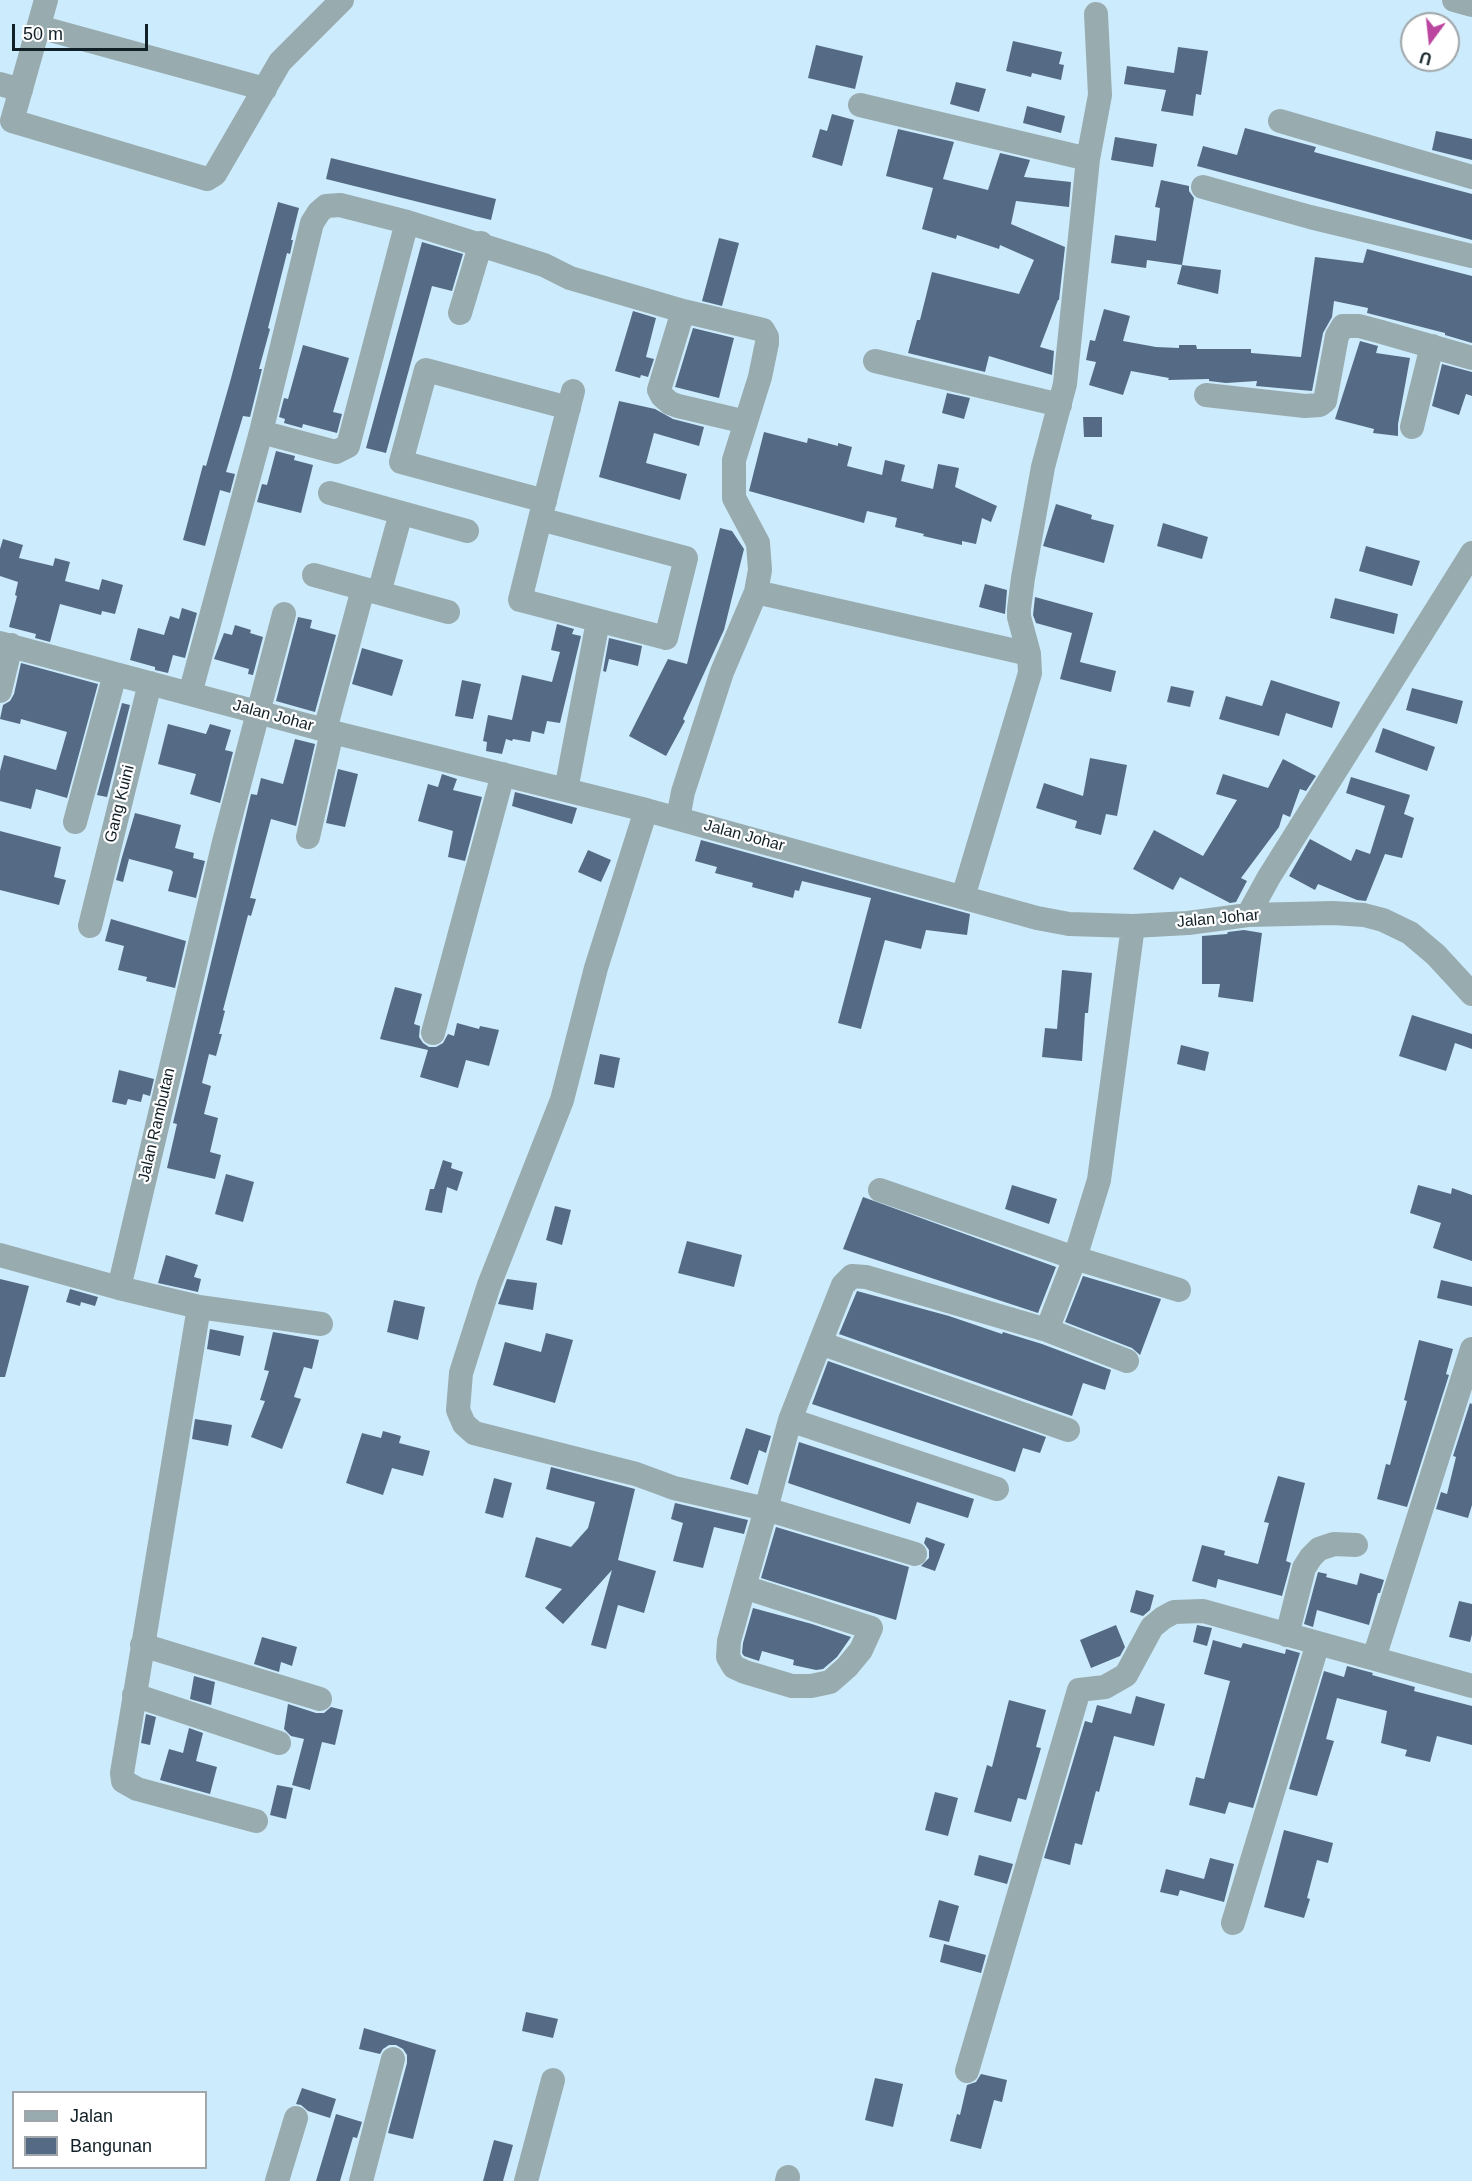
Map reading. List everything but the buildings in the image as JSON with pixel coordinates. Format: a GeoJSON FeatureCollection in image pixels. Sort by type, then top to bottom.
{"type":"FeatureCollection","features":[{"type":"Feature","properties":{"kind":"street"},"geometry":{"type":"LineString","coordinates":[[46,0],[39,27],[10,87],[12,121],[207,179],[214,174],[280,62],[342,0]]}},
{"type":"Feature","properties":{"kind":"street"},"geometry":{"type":"LineString","coordinates":[[1454,0],[1472,5]]}},
{"type":"Feature","properties":{"kind":"street"},"geometry":{"type":"LineString","coordinates":[[963,897],[1030,673],[1029,654],[1019,617],[1023,578],[1043,467],[1060,405],[1069,352],[1088,159],[1100,95],[1096,14]]}},
{"type":"Feature","properties":{"kind":"street"},"geometry":{"type":"LineString","coordinates":[[39,27],[265,89]]}},
{"type":"Feature","properties":{"kind":"street"},"geometry":{"type":"LineString","coordinates":[[860,105],[1088,159]]}},
{"type":"Feature","properties":{"kind":"street"},"geometry":{"type":"LineString","coordinates":[[1280,121],[1472,177]]}},
{"type":"Feature","properties":{"kind":"street"},"geometry":{"type":"LineString","coordinates":[[1203,187],[1310,217],[1472,256]]}},
{"type":"Feature","properties":{"kind":"street"},"geometry":{"type":"LineString","coordinates":[[190,694],[261,432],[312,223],[326,206],[340,205],[407,222],[481,243],[544,265],[570,278],[683,311],[763,330],[766,334],[767,343],[760,376],[734,460],[734,498],[758,543],[760,570],[756,592],[722,672],[683,792],[678,818]]}},
{"type":"Feature","properties":{"kind":"street"},"geometry":{"type":"LineString","coordinates":[[261,432],[336,452],[348,446],[407,222]]}},
{"type":"Feature","properties":{"kind":"street"},"geometry":{"type":"LineString","coordinates":[[460,313],[481,243]]}},
{"type":"Feature","properties":{"kind":"street"},"geometry":{"type":"LineString","coordinates":[[683,311],[659,390],[662,396],[665,400],[678,406],[746,422]]}},
{"type":"Feature","properties":{"kind":"street"},"geometry":{"type":"LineString","coordinates":[[1206,395],[1305,406],[1316,406],[1323,403],[1329,388],[1337,336],[1343,326],[1359,327],[1472,358]]}},
{"type":"Feature","properties":{"kind":"street"},"geometry":{"type":"LineString","coordinates":[[1412,427],[1432,346]]}},
{"type":"Feature","properties":{"kind":"street"},"geometry":{"type":"LineString","coordinates":[[875,361],[1060,405]]}},
{"type":"Feature","properties":{"kind":"street"},"geometry":{"type":"LineString","coordinates":[[542,510],[401,462],[426,370],[571,400],[542,510],[520,600],[666,638],[686,558],[542,510]]}},
{"type":"Feature","properties":{"kind":"street"},"geometry":{"type":"LineString","coordinates":[[330,493],[467,531]]}},
{"type":"Feature","properties":{"kind":"street"},"geometry":{"type":"LineString","coordinates":[[308,837],[328,731],[371,591],[401,513]]}},
{"type":"Feature","properties":{"kind":"street"},"geometry":{"type":"LineString","coordinates":[[1248,915],[1300,826],[1472,553]]}},
{"type":"Feature","properties":{"kind":"street"},"geometry":{"type":"LineString","coordinates":[[314,575],[448,612]]}},
{"type":"Feature","properties":{"kind":"street"},"geometry":{"type":"LineString","coordinates":[[756,592],[1029,654]]}},
{"type":"Feature","properties":{"kind":"street","name":"Jalan Rambutan"},"geometry":{"type":"LineString","coordinates":[[119,1288],[224,843],[284,614]]}},
{"type":"Feature","properties":{"kind":"street"},"geometry":{"type":"LineString","coordinates":[[567,790],[598,621]]}},
{"type":"Feature","properties":{"kind":"street"},"geometry":{"type":"LineString","coordinates":[[0,691],[6,644]]}},
{"type":"Feature","properties":{"kind":"street","name":"Jalan Johar"},"geometry":{"type":"LineString","coordinates":[[6,644],[328,731],[678,818],[1037,918],[1069,924],[1133,926],[1188,923],[1248,915],[1333,913],[1364,915],[1383,920],[1410,933],[1436,955],[1472,994]]}},
{"type":"Feature","properties":{"kind":"street"},"geometry":{"type":"LineString","coordinates":[[75,822],[115,674]]}},
{"type":"Feature","properties":{"kind":"street","name":"Gang Kuini"},"geometry":{"type":"LineString","coordinates":[[90,926],[150,683]]}},
{"type":"Feature","properties":{"kind":"street"},"geometry":{"type":"LineString","coordinates":[[433,1033],[502,774]]}},
{"type":"Feature","properties":{"kind":"street"},"geometry":{"type":"LineString","coordinates":[[646,810],[596,969],[562,1100],[500,1256],[461,1373],[458,1410],[464,1424],[474,1432],[636,1474],[674,1488],[766,1509],[915,1554]]}},
{"type":"Feature","properties":{"kind":"street"},"geometry":{"type":"LineString","coordinates":[[1047,1330],[1075,1258],[1099,1180],[1133,926]]}},
{"type":"Feature","properties":{"kind":"street"},"geometry":{"type":"LineString","coordinates":[[880,1190],[1075,1258],[1179,1290]]}},
{"type":"Feature","properties":{"kind":"street"},"geometry":{"type":"LineString","coordinates":[[0,1256],[199,1307],[321,1324]]}},
{"type":"Feature","properties":{"kind":"street"},"geometry":{"type":"LineString","coordinates":[[744,1587],[871,1628],[861,1650],[847,1667],[830,1682],[811,1686],[792,1686],[745,1672],[734,1667],[728,1657],[729,1641],[790,1420],[843,1285],[852,1276],[866,1277],[1047,1330],[1127,1360]]}},
{"type":"Feature","properties":{"kind":"street"},"geometry":{"type":"LineString","coordinates":[[199,1307],[122,1773],[123,1781],[137,1789],[256,1821]]}},
{"type":"Feature","properties":{"kind":"street"},"geometry":{"type":"LineString","coordinates":[[820,1344],[1068,1430]]}},
{"type":"Feature","properties":{"kind":"street"},"geometry":{"type":"LineString","coordinates":[[1374,1658],[1472,1349]]}},
{"type":"Feature","properties":{"kind":"street"},"geometry":{"type":"LineString","coordinates":[[790,1420],[997,1488]]}},
{"type":"Feature","properties":{"kind":"street"},"geometry":{"type":"LineString","coordinates":[[1287,1635],[1304,1568],[1311,1557],[1319,1549],[1334,1544],[1356,1545]]}},
{"type":"Feature","properties":{"kind":"street"},"geometry":{"type":"LineString","coordinates":[[967,2071],[1079,1690],[1105,1687],[1126,1676],[1152,1627],[1174,1612],[1203,1611],[1472,1686]]}},
{"type":"Feature","properties":{"kind":"street"},"geometry":{"type":"LineString","coordinates":[[1233,1923],[1318,1643]]}},
{"type":"Feature","properties":{"kind":"street"},"geometry":{"type":"LineString","coordinates":[[142,1645],[320,1699]]}},
{"type":"Feature","properties":{"kind":"street"},"geometry":{"type":"LineString","coordinates":[[134,1695],[279,1743]]}},
{"type":"Feature","properties":{"kind":"street"},"geometry":{"type":"LineString","coordinates":[[361,2181],[393,2060]]}},
{"type":"Feature","properties":{"kind":"street"},"geometry":{"type":"LineString","coordinates":[[526,2181],[553,2080]]}},
{"type":"Feature","properties":{"kind":"street"},"geometry":{"type":"LineString","coordinates":[[277,2181],[296,2118]]}}]}
